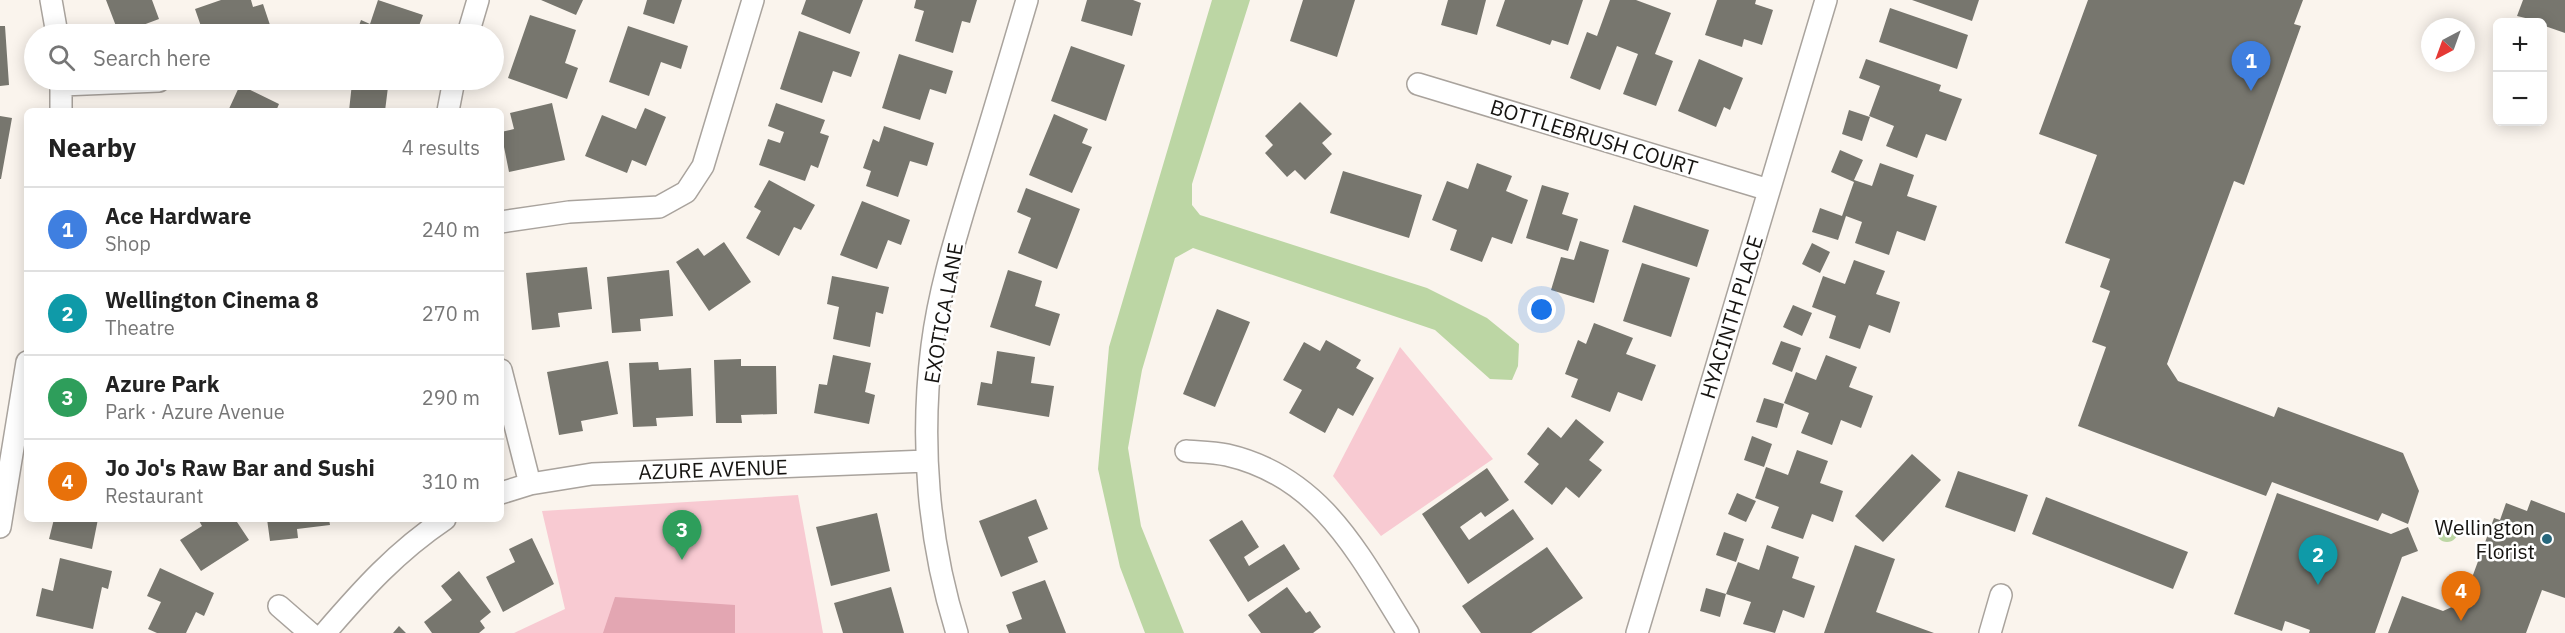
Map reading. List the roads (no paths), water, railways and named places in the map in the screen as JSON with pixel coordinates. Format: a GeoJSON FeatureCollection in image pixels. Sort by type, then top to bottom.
{"type":"FeatureCollection","features":[{"type":"Feature","properties":{"kind":"street"},"geometry":{"type":"LineString","coordinates":[[51,0],[55,24]]}},
{"type":"Feature","properties":{"kind":"street"},"geometry":{"type":"LineString","coordinates":[[471,24],[478,0]]}},
{"type":"Feature","properties":{"kind":"street"},"geometry":{"type":"LineString","coordinates":[[504,222],[569,212],[659,207],[686,192],[703,166],[753,0]]}},
{"type":"Feature","properties":{"kind":"street","name":"EXOTICA LANE"},"geometry":{"type":"LineString","coordinates":[[957,633],[937,553],[927,461],[930,368],[943,289],[1027,0]]}},
{"type":"Feature","properties":{"kind":"street","name":"HYACINTH PLACE"},"geometry":{"type":"LineString","coordinates":[[1636,633],[1826,0]]}},
{"type":"Feature","properties":{"kind":"street","name":"BOTTLEBRUSH COURT"},"geometry":{"type":"LineString","coordinates":[[1418,84],[1769,190]]}},
{"type":"Feature","properties":{"kind":"street"},"geometry":{"type":"LineString","coordinates":[[62,90],[62,108]]}},
{"type":"Feature","properties":{"kind":"street"},"geometry":{"type":"LineString","coordinates":[[449,108],[452,90]]}},
{"type":"Feature","properties":{"kind":"street"},"geometry":{"type":"LineString","coordinates":[[0,527],[24,380]]}},
{"type":"Feature","properties":{"kind":"street"},"geometry":{"type":"LineString","coordinates":[[504,382],[530,484]]}},
{"type":"Feature","properties":{"kind":"street"},"geometry":{"type":"LineString","coordinates":[[1186,451],[1226,455],[1255,464],[1296,485],[1319,504],[1340,527],[1408,633]]}},
{"type":"Feature","properties":{"kind":"street","name":"AZURE AVENUE"},"geometry":{"type":"LineString","coordinates":[[504,492],[530,484],[592,474],[927,461]]}},
{"type":"Feature","properties":{"kind":"street"},"geometry":{"type":"LineString","coordinates":[[325,633],[378,571],[411,542],[441,522]]}},
{"type":"Feature","properties":{"kind":"street"},"geometry":{"type":"LineString","coordinates":[[1990,633],[2001,595]]}},
{"type":"Feature","properties":{"kind":"street"},"geometry":{"type":"LineString","coordinates":[[279,606],[310,633]]}},
{"type":"Feature","properties":{"kind":"place","name":"Ace Hardware"},"geometry":{"type":"Point","coordinates":[2251,91]}},
{"type":"Feature","properties":{"kind":"place","name":"Wellington Florist"},"geometry":{"type":"Point","coordinates":[2547,539]}},
{"type":"Feature","properties":{"kind":"place","name":"Azure Park"},"geometry":{"type":"Point","coordinates":[682,560]}},
{"type":"Feature","properties":{"kind":"place","name":"Wellington Cinema 8"},"geometry":{"type":"Point","coordinates":[2318,585]}},
{"type":"Feature","properties":{"kind":"place","name":"Jo Jo's Raw Bar and Sushi"},"geometry":{"type":"Point","coordinates":[2461,621]}}]}
